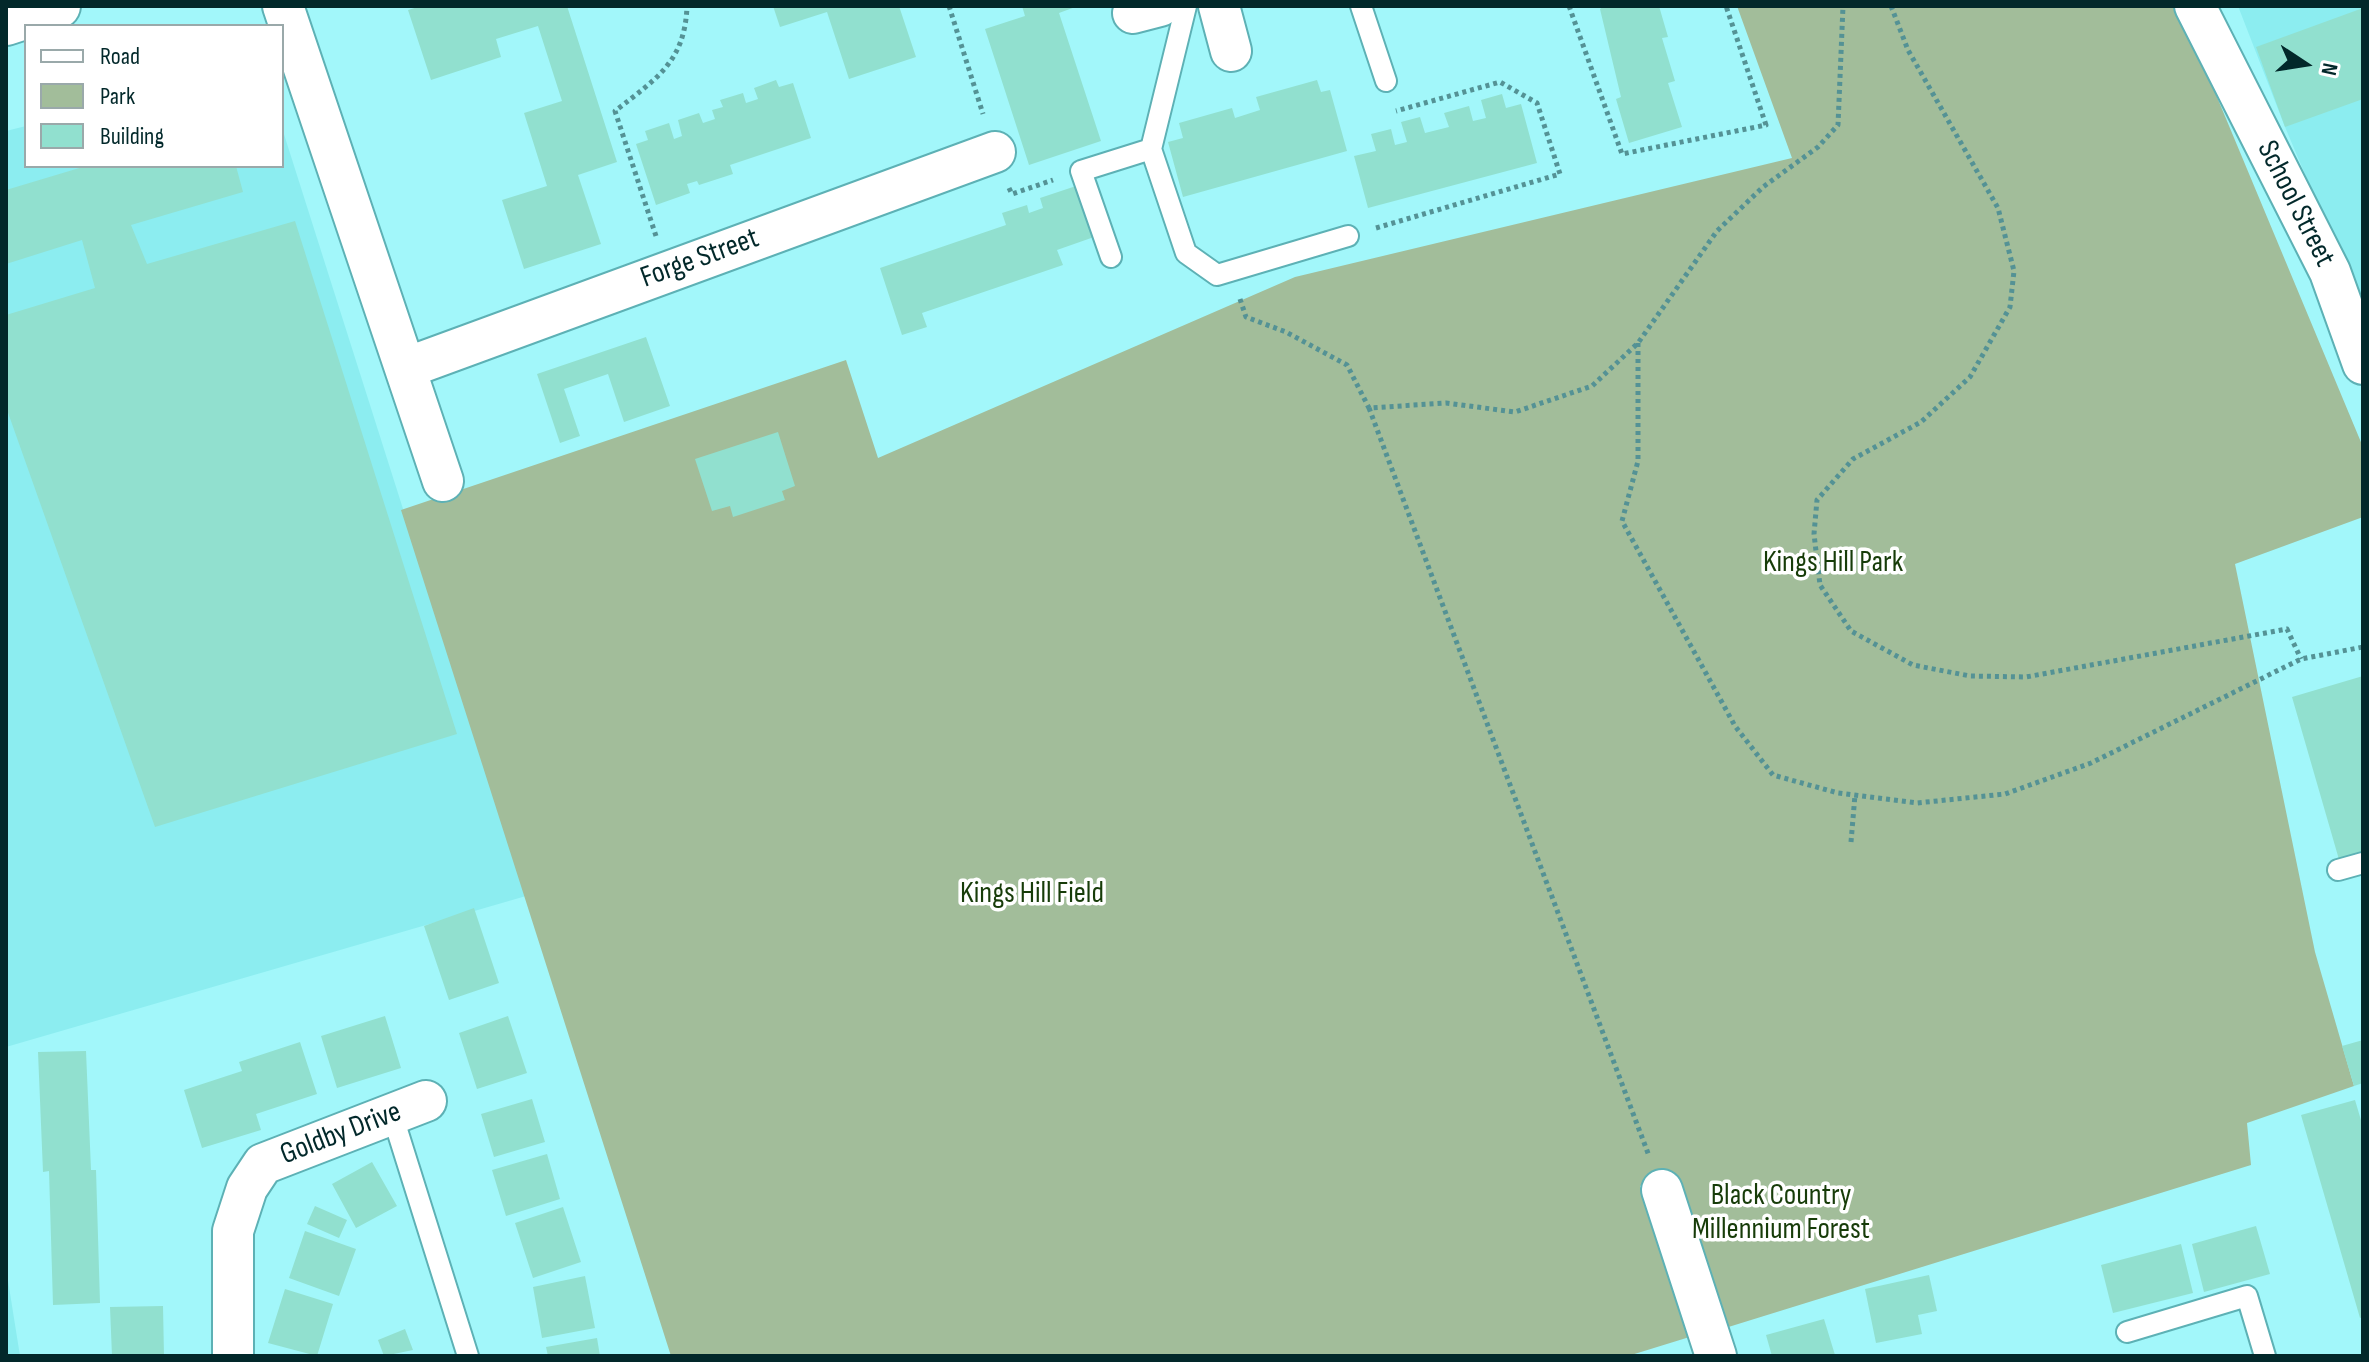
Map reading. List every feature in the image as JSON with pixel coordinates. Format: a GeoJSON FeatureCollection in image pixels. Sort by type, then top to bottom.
{"type":"FeatureCollection","features":[{"type":"Feature","properties":{"kind":"main road"},"geometry":{"type":"LineString","coordinates":[[6,23],[58,6]]}},
{"type":"Feature","properties":{"kind":"street"},"geometry":{"type":"LineString","coordinates":[[283,6],[443,481]]}},
{"type":"Feature","properties":{"kind":"street"},"geometry":{"type":"LineString","coordinates":[[1219,6],[1231,51]]}},
{"type":"Feature","properties":{"kind":"street","name":"School Street"},"geometry":{"type":"LineString","coordinates":[[2195,6],[2330,272],[2363,364]]}},
{"type":"Feature","properties":{"kind":"street","name":"Forge Street"},"geometry":{"type":"LineString","coordinates":[[406,368],[995,152]]}},
{"type":"Feature","properties":{"kind":"street","name":"Goldby Drive"},"geometry":{"type":"LineString","coordinates":[[233,1356],[233,1231],[247,1188],[263,1164],[409,1108]]}},
{"type":"Feature","properties":{"kind":"street"},"geometry":{"type":"LineString","coordinates":[[1662,1190],[1716,1356]]}},
{"type":"Feature","properties":{"kind":"lane"},"geometry":{"type":"LineString","coordinates":[[1186,6],[1151,149],[1186,253],[1217,275],[1348,236]]}},
{"type":"Feature","properties":{"kind":"lane"},"geometry":{"type":"LineString","coordinates":[[1361,6],[1386,81]]}},
{"type":"Feature","properties":{"kind":"lane"},"geometry":{"type":"LineString","coordinates":[[1111,257],[1081,171],[1151,149]]}},
{"type":"Feature","properties":{"kind":"lane"},"geometry":{"type":"LineString","coordinates":[[2338,870],[2363,863]]}},
{"type":"Feature","properties":{"kind":"lane"},"geometry":{"type":"LineString","coordinates":[[409,1108],[468,1356]]}},
{"type":"Feature","properties":{"kind":"lane"},"geometry":{"type":"LineString","coordinates":[[2127,1332],[2247,1296],[2265,1356]]}},
{"type":"Feature","properties":{"kind":"path"},"geometry":{"type":"LineString","coordinates":[[667,271],[615,111],[664,73],[684,38],[687,6]]}},
{"type":"Feature","properties":{"kind":"path"},"geometry":{"type":"LineString","coordinates":[[1569,6],[1622,154],[1766,125],[1726,6]]}},
{"type":"Feature","properties":{"kind":"path"},"geometry":{"type":"LineString","coordinates":[[1369,408],[1446,403],[1515,412],[1592,386],[1638,343],[1717,231],[1763,187],[1818,147],[1838,125],[1843,6]]}},
{"type":"Feature","properties":{"kind":"path"},"geometry":{"type":"LineString","coordinates":[[1891,6],[1908,50],[1998,208],[2014,271],[2013,283],[2010,307],[1970,377],[1921,422],[1853,459],[1817,500],[1814,534],[1820,585],[1851,631],[1913,665],[1970,676],[2026,677],[2287,629],[2301,659]]}},
{"type":"Feature","properties":{"kind":"path"},"geometry":{"type":"LineString","coordinates":[[1386,81],[1396,112],[1500,82],[1537,103],[1560,174],[1386,225]]}},
{"type":"Feature","properties":{"kind":"path"},"geometry":{"type":"LineString","coordinates":[[1229,271],[1246,317],[1286,332],[1347,365],[1369,408],[1662,1190]]}},
{"type":"Feature","properties":{"kind":"path"},"geometry":{"type":"LineString","coordinates":[[1638,343],[1638,461],[1622,521],[1735,726],[1773,775],[1855,795],[1917,803],[2005,794],[2091,763],[2301,659],[2363,647]]}},
{"type":"Feature","properties":{"kind":"path"},"geometry":{"type":"LineString","coordinates":[[1851,842],[1855,795]]}},
{"type":"Feature","properties":{"kind":"shaded area"},"geometry":{"type":"Polygon","coordinates":[[[2238,6],[2363,6],[2363,311],[2285,127],[2238,6]]]}},
{"type":"Feature","properties":{"kind":"shaded area"},"geometry":{"type":"Polygon","coordinates":[[[24,126],[24,168],[284,168],[284,134],[526,896],[6,1047],[6,131],[24,126]]]}},
{"type":"Feature","properties":{"kind":"shaded area"},"geometry":{"type":"Polygon","coordinates":[[[6,1268],[20,1356],[6,1356],[6,1268]]]}},
{"type":"Feature","properties":{"kind":"green space"},"geometry":{"type":"Polygon","coordinates":[[[1737,6],[2179,6],[2363,447],[2363,517],[2235,564],[2315,952],[2354,1086],[2247,1123],[2251,1165],[1722,1329],[1672,1173],[1640,1186],[1696,1335],[1628,1356],[671,1356],[401,510],[846,360],[878,458],[1295,277],[1792,158],[1737,6]]]}},
{"type":"Feature","properties":{"kind":"building"},"geometry":{"type":"Polygon","coordinates":[[[421,6],[567,6],[617,162],[578,175],[601,244],[524,269],[502,200],[547,186],[524,113],[562,101],[538,26],[496,39],[501,57],[431,80],[408,10],[421,6]]]}},
{"type":"Feature","properties":{"kind":"building"},"geometry":{"type":"Polygon","coordinates":[[[773,6],[899,6],[916,57],[849,79],[827,12],[780,27],[773,6]]]}},
{"type":"Feature","properties":{"kind":"building"},"geometry":{"type":"Polygon","coordinates":[[[1022,6],[1078,6],[1059,13],[1101,141],[1029,165],[985,29],[1025,16],[1022,6]]]}},
{"type":"Feature","properties":{"kind":"building"},"geometry":{"type":"Polygon","coordinates":[[[1604,6],[1659,6],[1668,37],[1662,38],[1675,81],[1668,83],[1682,127],[1629,143],[1616,99],[1621,97],[1600,9],[1604,6]]]}},
{"type":"Feature","properties":{"kind":"building"},"geometry":{"type":"Polygon","coordinates":[[[2363,8],[2363,99],[2285,127],[2256,47],[2363,8]]]}},
{"type":"Feature","properties":{"kind":"building"},"geometry":{"type":"Polygon","coordinates":[[[776,80],[779,87],[793,83],[811,138],[730,165],[733,174],[699,185],[697,181],[687,184],[690,193],[656,205],[636,144],[648,140],[645,131],[669,123],[674,139],[682,136],[678,120],[699,113],[703,123],[715,119],[712,110],[723,107],[720,100],[743,93],[746,103],[758,99],[754,88],[776,80]]]}},
{"type":"Feature","properties":{"kind":"building"},"geometry":{"type":"Polygon","coordinates":[[[1317,80],[1321,92],[1330,90],[1347,151],[1183,197],[1168,142],[1183,138],[1179,123],[1232,108],[1235,118],[1260,110],[1256,97],[1317,80]]]}},
{"type":"Feature","properties":{"kind":"building"},"geometry":{"type":"Polygon","coordinates":[[[1502,94],[1506,108],[1521,104],[1537,163],[1368,208],[1354,156],[1376,151],[1371,134],[1391,129],[1395,145],[1407,142],[1401,122],[1420,117],[1425,133],[1449,127],[1444,113],[1469,106],[1473,121],[1486,118],[1481,100],[1502,94]]]}},
{"type":"Feature","properties":{"kind":"building"},"geometry":{"type":"Polygon","coordinates":[[[79,168],[237,168],[243,192],[131,225],[147,264],[295,221],[457,734],[155,827],[6,407],[6,315],[95,288],[82,240],[6,264],[6,190],[79,168]]]}},
{"type":"Feature","properties":{"kind":"building"},"geometry":{"type":"Polygon","coordinates":[[[1076,186],[1094,237],[1057,250],[1063,265],[922,313],[927,327],[902,335],[880,268],[1006,225],[1002,213],[1027,205],[1029,213],[1043,208],[1040,198],[1076,186]]]}},
{"type":"Feature","properties":{"kind":"building"},"geometry":{"type":"Polygon","coordinates":[[[646,337],[670,406],[624,422],[608,374],[564,389],[580,436],[560,443],[537,374],[646,337]]]}},
{"type":"Feature","properties":{"kind":"building"},"geometry":{"type":"Polygon","coordinates":[[[778,432],[795,486],[782,491],[785,500],[733,517],[730,506],[712,511],[695,459],[778,432]]]}},
{"type":"Feature","properties":{"kind":"building"},"geometry":{"type":"Polygon","coordinates":[[[2363,676],[2363,856],[2340,863],[2292,697],[2363,676]]]}},
{"type":"Feature","properties":{"kind":"building"},"geometry":{"type":"Polygon","coordinates":[[[474,908],[499,983],[449,1000],[424,926],[474,908]]]}},
{"type":"Feature","properties":{"kind":"building"},"geometry":{"type":"Polygon","coordinates":[[[385,1016],[401,1068],[337,1088],[321,1036],[385,1016]]]}},
{"type":"Feature","properties":{"kind":"building"},"geometry":{"type":"Polygon","coordinates":[[[508,1016],[527,1073],[477,1089],[459,1033],[508,1016]]]}},
{"type":"Feature","properties":{"kind":"building"},"geometry":{"type":"Polygon","coordinates":[[[2363,1040],[2363,1083],[2354,1086],[2342,1046],[2363,1040]]]}},
{"type":"Feature","properties":{"kind":"building"},"geometry":{"type":"Polygon","coordinates":[[[300,1042],[317,1094],[256,1114],[261,1130],[202,1148],[184,1090],[242,1071],[239,1062],[300,1042]]]}},
{"type":"Feature","properties":{"kind":"building"},"geometry":{"type":"Polygon","coordinates":[[[86,1051],[91,1170],[96,1170],[100,1303],[53,1305],[49,1171],[43,1172],[38,1052],[86,1051]]]}},
{"type":"Feature","properties":{"kind":"building"},"geometry":{"type":"Polygon","coordinates":[[[532,1099],[545,1142],[494,1157],[481,1114],[532,1099]]]}},
{"type":"Feature","properties":{"kind":"building"},"geometry":{"type":"Polygon","coordinates":[[[2355,1100],[2363,1127],[2363,1317],[2360,1318],[2301,1115],[2355,1100]]]}},
{"type":"Feature","properties":{"kind":"building"},"geometry":{"type":"Polygon","coordinates":[[[547,1154],[560,1199],[506,1216],[492,1170],[547,1154]]]}},
{"type":"Feature","properties":{"kind":"building"},"geometry":{"type":"Polygon","coordinates":[[[372,1162],[397,1206],[356,1228],[332,1184],[372,1162]]]}},
{"type":"Feature","properties":{"kind":"building"},"geometry":{"type":"Polygon","coordinates":[[[315,1206],[347,1220],[339,1238],[307,1224],[315,1206]]]}},
{"type":"Feature","properties":{"kind":"building"},"geometry":{"type":"Polygon","coordinates":[[[563,1207],[581,1262],[533,1278],[515,1223],[563,1207]]]}},
{"type":"Feature","properties":{"kind":"building"},"geometry":{"type":"Polygon","coordinates":[[[2256,1226],[2270,1274],[2204,1292],[2192,1244],[2256,1226]]]}},
{"type":"Feature","properties":{"kind":"building"},"geometry":{"type":"Polygon","coordinates":[[[305,1231],[356,1249],[339,1296],[289,1278],[305,1231]]]}},
{"type":"Feature","properties":{"kind":"building"},"geometry":{"type":"Polygon","coordinates":[[[2181,1244],[2193,1293],[2113,1313],[2101,1265],[2181,1244]]]}},
{"type":"Feature","properties":{"kind":"building"},"geometry":{"type":"Polygon","coordinates":[[[1929,1275],[1937,1311],[1918,1315],[1922,1334],[1876,1343],[1865,1289],[1929,1275]]]}},
{"type":"Feature","properties":{"kind":"building"},"geometry":{"type":"Polygon","coordinates":[[[585,1276],[595,1328],[542,1338],[533,1287],[585,1276]]]}},
{"type":"Feature","properties":{"kind":"building"},"geometry":{"type":"Polygon","coordinates":[[[285,1289],[333,1304],[317,1356],[268,1343],[285,1289]]]}},
{"type":"Feature","properties":{"kind":"building"},"geometry":{"type":"Polygon","coordinates":[[[163,1306],[164,1356],[112,1356],[110,1307],[163,1306]]]}},
{"type":"Feature","properties":{"kind":"building"},"geometry":{"type":"Polygon","coordinates":[[[1824,1319],[1835,1355],[1772,1356],[1766,1335],[1824,1319]]]}},
{"type":"Feature","properties":{"kind":"building"},"geometry":{"type":"Polygon","coordinates":[[[405,1329],[413,1350],[384,1356],[378,1340],[405,1329]]]}},
{"type":"Feature","properties":{"kind":"building"},"geometry":{"type":"Polygon","coordinates":[[[597,1338],[600,1356],[548,1356],[546,1347],[597,1338]]]}},
{"type":"Feature","properties":{"kind":"park label","name":"Kings Hill Park"},"geometry":{"type":"Point","coordinates":[1833,563]}},
{"type":"Feature","properties":{"kind":"park label","name":"Kings Hill Field"},"geometry":{"type":"Point","coordinates":[1032,894]}},
{"type":"Feature","properties":{"kind":"park label","name":"Black Country Millennium Forest"},"geometry":{"type":"Point","coordinates":[1781,1213]}}]}
